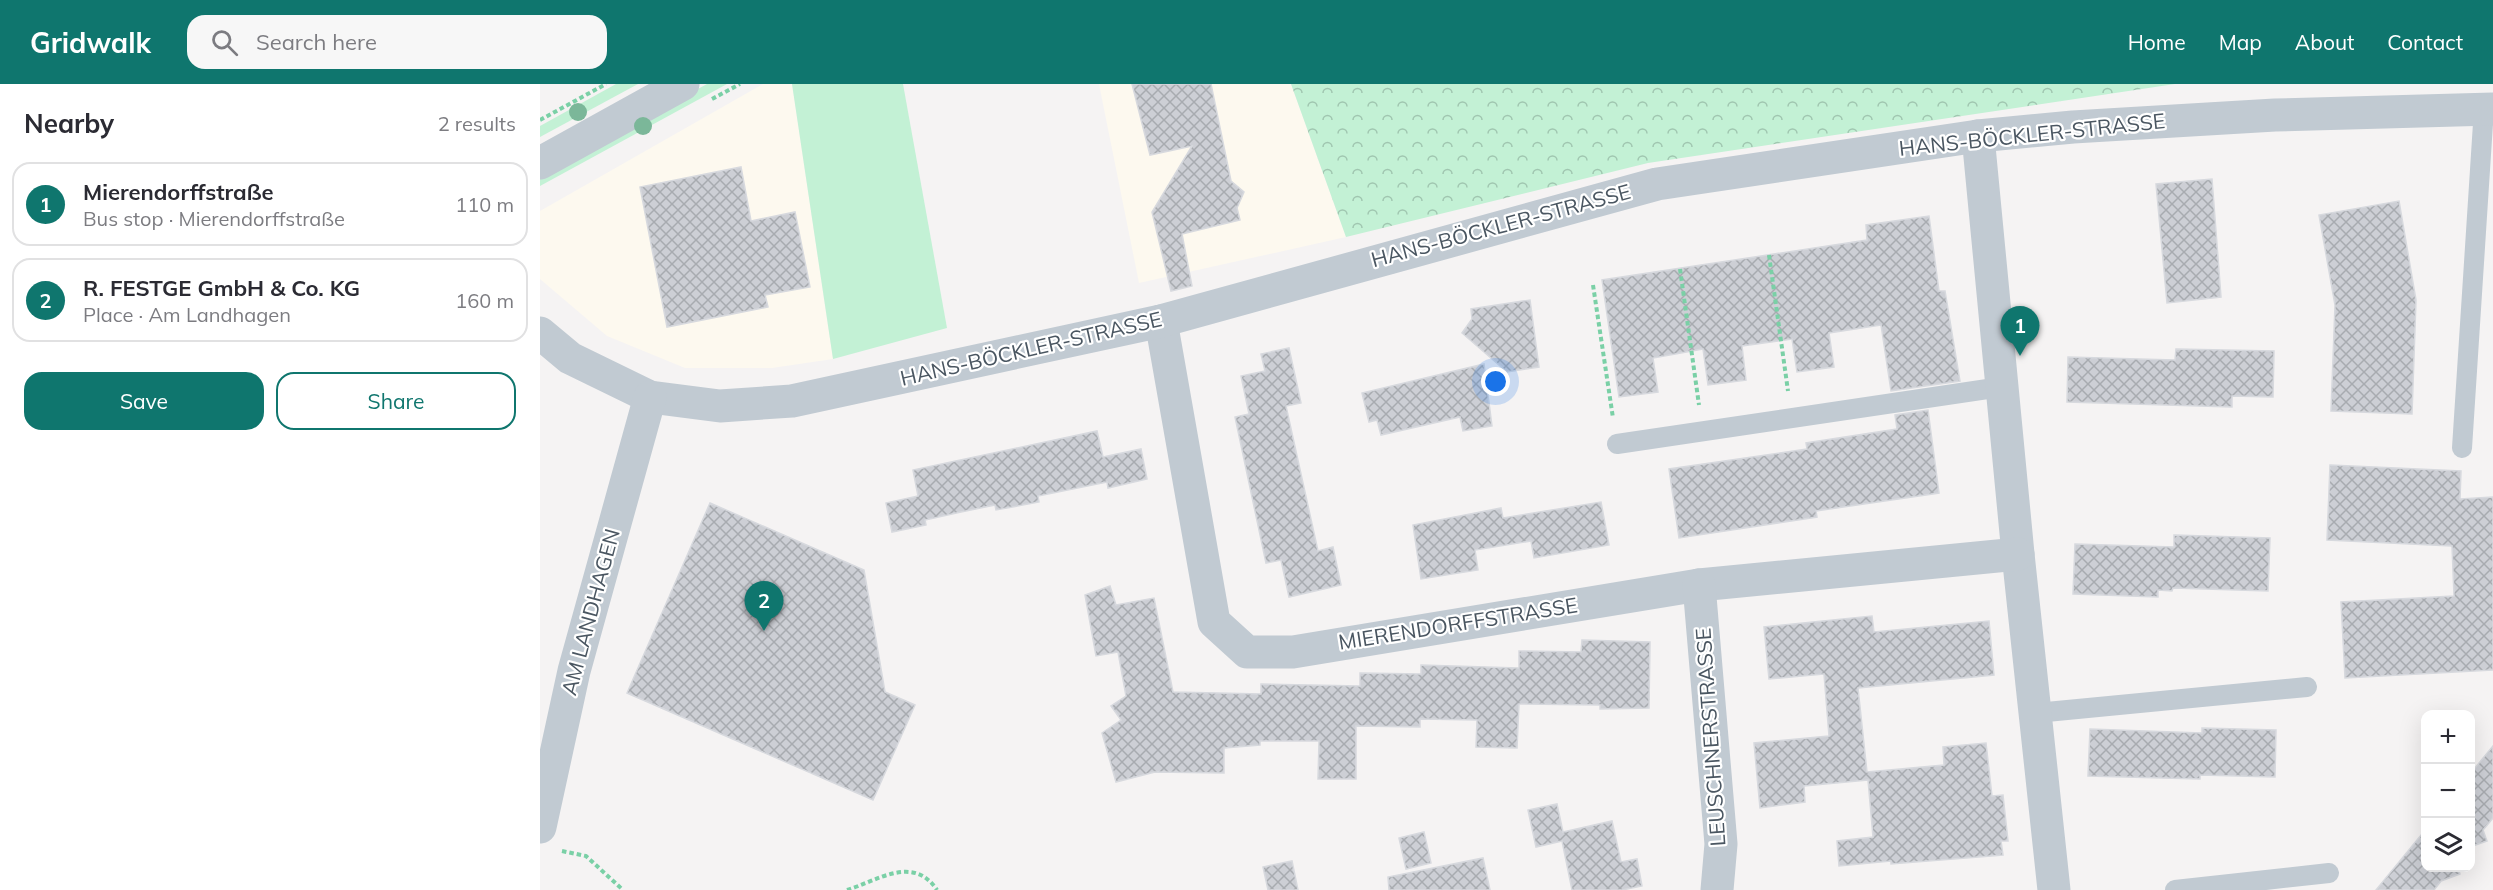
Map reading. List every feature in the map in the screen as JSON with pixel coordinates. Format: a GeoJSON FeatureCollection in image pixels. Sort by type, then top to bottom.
{"type":"FeatureCollection","features":[{"type":"Feature","properties":{"kind":"street"},"geometry":{"type":"LineString","coordinates":[[540,163],[683,84]]}},
{"type":"Feature","properties":{"kind":"street","name":"HANS-BÖCKLER-STRASSE"},"geometry":{"type":"LineString","coordinates":[[540,333],[570,358],[650,398],[720,405],[792,401],[1161,321],[1657,184],[1978,136],[2073,127],[2275,115],[2488,109]]}},
{"type":"Feature","properties":{"kind":"street"},"geometry":{"type":"LineString","coordinates":[[1978,136],[2001,387],[2054,890]]}},
{"type":"Feature","properties":{"kind":"street","name":"MIERENDORFFSTRASSE"},"geometry":{"type":"LineString","coordinates":[[1161,321],[1214,622],[1246,652],[1293,652],[1699,585],[2018,554]]}},
{"type":"Feature","properties":{"kind":"street","name":"AM LANDHAGEN"},"geometry":{"type":"LineString","coordinates":[[546,838],[574,671],[650,398]]}},
{"type":"Feature","properties":{"kind":"street","name":"LEUSCHNERSTRASSE"},"geometry":{"type":"LineString","coordinates":[[1699,585],[1721,844],[1717,890]]}},
{"type":"Feature","properties":{"kind":"lane"},"geometry":{"type":"LineString","coordinates":[[2462,448],[2488,109]]}},
{"type":"Feature","properties":{"kind":"lane"},"geometry":{"type":"LineString","coordinates":[[1617,444],[2001,387]]}},
{"type":"Feature","properties":{"kind":"lane"},"geometry":{"type":"LineString","coordinates":[[2036,713],[2307,687]]}},
{"type":"Feature","properties":{"kind":"lane"},"geometry":{"type":"LineString","coordinates":[[2175,890],[2329,873]]}},
{"type":"Feature","properties":{"kind":"path"},"geometry":{"type":"LineString","coordinates":[[540,120],[606,84]]}},
{"type":"Feature","properties":{"kind":"path"},"geometry":{"type":"LineString","coordinates":[[1769,255],[1792,419]]}},
{"type":"Feature","properties":{"kind":"path"},"geometry":{"type":"LineString","coordinates":[[1680,269],[1702,432]]}},
{"type":"Feature","properties":{"kind":"path"},"geometry":{"type":"LineString","coordinates":[[1593,285],[1617,444]]}},
{"type":"Feature","properties":{"kind":"path"},"geometry":{"type":"LineString","coordinates":[[546,838],[586,856],[623,890]]}},
{"type":"Feature","properties":{"kind":"path"},"geometry":{"type":"LineString","coordinates":[[847,890],[899,870],[919,875],[937,890]]}},
{"type":"Feature","properties":{"kind":"shaded area"},"geometry":{"type":"Polygon","coordinates":[[[763,84],[792,84],[833,359],[772,368],[685,368],[607,336],[540,279],[540,211],[763,84]]]}},
{"type":"Feature","properties":{"kind":"shaded area"},"geometry":{"type":"Polygon","coordinates":[[[1099,84],[1291,84],[1346,237],[1139,283],[1099,84]]]}},
{"type":"Feature","properties":{"kind":"green space"},"geometry":{"type":"Polygon","coordinates":[[[616,84],[638,84],[540,137],[540,126],[616,84]]]}},
{"type":"Feature","properties":{"kind":"green space"},"geometry":{"type":"Polygon","coordinates":[[[707,84],[727,84],[540,186],[540,175],[707,84]]]}},
{"type":"Feature","properties":{"kind":"green space"},"geometry":{"type":"Polygon","coordinates":[[[792,84],[903,84],[947,328],[833,359],[792,84]]]}},
{"type":"Feature","properties":{"kind":"green space"},"geometry":{"type":"Polygon","coordinates":[[[1291,84],[2175,84],[1648,163],[1346,237],[1291,84]]]}},
{"type":"Feature","properties":{"kind":"building"},"geometry":{"type":"Polygon","coordinates":[[[1132,84],[1211,84],[1231,181],[1244,192],[1237,208],[1240,220],[1182,234],[1192,286],[1171,291],[1152,212],[1192,146],[1150,155],[1132,84]]]}},
{"type":"Feature","properties":{"kind":"building"},"geometry":{"type":"Polygon","coordinates":[[[741,167],[751,221],[795,212],[810,287],[765,295],[768,307],[667,327],[640,187],[741,167]]]}},
{"type":"Feature","properties":{"kind":"building"},"geometry":{"type":"Polygon","coordinates":[[[2212,179],[2221,297],[2167,303],[2156,184],[2212,179]]]}},
{"type":"Feature","properties":{"kind":"building"},"geometry":{"type":"Polygon","coordinates":[[[2399,201],[2416,300],[2412,414],[2331,411],[2335,305],[2319,215],[2399,201]]]}},
{"type":"Feature","properties":{"kind":"building"},"geometry":{"type":"Polygon","coordinates":[[[1929,216],[1939,291],[1945,291],[1960,381],[1891,391],[1881,325],[1829,333],[1834,367],[1797,372],[1792,339],[1742,346],[1746,380],[1708,385],[1703,349],[1653,358],[1658,392],[1619,397],[1602,280],[1867,240],[1866,225],[1929,216]]]}},
{"type":"Feature","properties":{"kind":"building"},"geometry":{"type":"Polygon","coordinates":[[[1530,300],[1539,367],[1507,372],[1462,333],[1472,319],[1471,309],[1530,300]]]}},
{"type":"Feature","properties":{"kind":"building"},"geometry":{"type":"Polygon","coordinates":[[[1289,348],[1301,403],[1286,406],[1318,551],[1333,547],[1341,585],[1289,597],[1281,560],[1266,563],[1235,417],[1249,414],[1241,376],[1265,371],[1261,354],[1289,348]]]}},
{"type":"Feature","properties":{"kind":"building"},"geometry":{"type":"Polygon","coordinates":[[[2176,349],[2274,351],[2273,397],[2232,396],[2232,407],[2067,402],[2068,357],[2175,360],[2176,349]]]}},
{"type":"Feature","properties":{"kind":"building"},"geometry":{"type":"Polygon","coordinates":[[[1484,364],[1492,426],[1463,431],[1460,417],[1381,435],[1377,420],[1369,422],[1362,393],[1484,364]]]}},
{"type":"Feature","properties":{"kind":"building"},"geometry":{"type":"Polygon","coordinates":[[[1928,410],[1939,493],[1816,511],[1817,517],[1679,538],[1669,469],[1807,449],[1806,443],[1897,429],[1895,415],[1928,410]]]}},
{"type":"Feature","properties":{"kind":"building"},"geometry":{"type":"Polygon","coordinates":[[[1097,431],[1103,457],[1141,449],[1147,479],[1108,488],[1107,482],[1038,496],[1039,502],[996,510],[995,505],[961,512],[925,520],[926,525],[892,532],[886,503],[918,496],[913,470],[1097,431]]]}},
{"type":"Feature","properties":{"kind":"building"},"geometry":{"type":"Polygon","coordinates":[[[2330,465],[2461,471],[2460,499],[2493,497],[2493,670],[2345,678],[2341,602],[2454,596],[2452,546],[2327,540],[2330,465]]]}},
{"type":"Feature","properties":{"kind":"building"},"geometry":{"type":"Polygon","coordinates":[[[1601,502],[1609,545],[1534,558],[1531,541],[1475,550],[1478,570],[1421,579],[1413,525],[1501,508],[1503,518],[1601,502]]]}},
{"type":"Feature","properties":{"kind":"building"},"geometry":{"type":"Polygon","coordinates":[[[710,503],[864,570],[885,692],[915,705],[873,800],[627,693],[710,503]]]}},
{"type":"Feature","properties":{"kind":"building"},"geometry":{"type":"Polygon","coordinates":[[[2174,535],[2270,538],[2268,591],[2173,588],[2172,591],[2158,590],[2158,597],[2073,594],[2075,544],[2174,547],[2174,535]]]}},
{"type":"Feature","properties":{"kind":"building"},"geometry":{"type":"Polygon","coordinates":[[[1110,586],[1116,605],[1154,598],[1173,692],[1261,694],[1261,684],[1360,686],[1360,673],[1421,674],[1421,665],[1519,668],[1519,651],[1581,652],[1582,640],[1650,642],[1649,708],[1600,709],[1600,705],[1519,704],[1517,748],[1476,747],[1477,720],[1420,719],[1420,727],[1356,726],[1356,779],[1318,779],[1319,741],[1260,741],[1260,745],[1224,748],[1224,773],[1155,772],[1116,782],[1102,733],[1121,720],[1111,706],[1126,696],[1118,652],[1096,656],[1085,595],[1110,586]]]}},
{"type":"Feature","properties":{"kind":"building"},"geometry":{"type":"Polygon","coordinates":[[[1872,616],[1874,632],[1989,621],[1994,675],[1858,688],[1867,772],[1944,765],[1943,747],[1986,743],[1992,796],[2003,795],[2008,841],[2001,841],[2003,855],[1839,866],[1837,841],[1873,837],[1868,780],[1804,786],[1805,802],[1760,808],[1754,743],[1829,736],[1824,674],[1769,679],[1764,627],[1872,616]]]}},
{"type":"Feature","properties":{"kind":"building"},"geometry":{"type":"Polygon","coordinates":[[[2202,728],[2276,730],[2275,777],[2200,775],[2200,779],[2088,776],[2090,729],[2202,733],[2202,728]]]}},
{"type":"Feature","properties":{"kind":"building"},"geometry":{"type":"Polygon","coordinates":[[[2493,746],[2493,818],[2483,830],[2487,841],[2475,845],[2475,818],[2475,768],[2493,746]]]}},
{"type":"Feature","properties":{"kind":"building"},"geometry":{"type":"Polygon","coordinates":[[[1557,804],[1563,832],[1612,821],[1621,862],[1637,859],[1642,886],[1622,890],[1572,890],[1562,841],[1536,847],[1528,810],[1557,804]]]}},
{"type":"Feature","properties":{"kind":"building"},"geometry":{"type":"Polygon","coordinates":[[[1424,832],[1431,863],[1406,869],[1399,838],[1424,832]]]}},
{"type":"Feature","properties":{"kind":"building"},"geometry":{"type":"Polygon","coordinates":[[[2421,835],[2421,872],[2459,872],[2460,874],[2441,881],[2434,890],[2376,890],[2421,835]]]}},
{"type":"Feature","properties":{"kind":"building"},"geometry":{"type":"Polygon","coordinates":[[[1483,858],[1490,890],[1389,890],[1388,877],[1483,858]]]}},
{"type":"Feature","properties":{"kind":"building"},"geometry":{"type":"Polygon","coordinates":[[[1292,861],[1298,890],[1268,890],[1263,867],[1292,861]]]}},
{"type":"Feature","properties":{"kind":"place","name":"Mierendorffstraße"},"geometry":{"type":"Point","coordinates":[2020,356]}},
{"type":"Feature","properties":{"kind":"place","name":"R. FESTGE GmbH & Co. KG"},"geometry":{"type":"Point","coordinates":[764,631]}}]}
